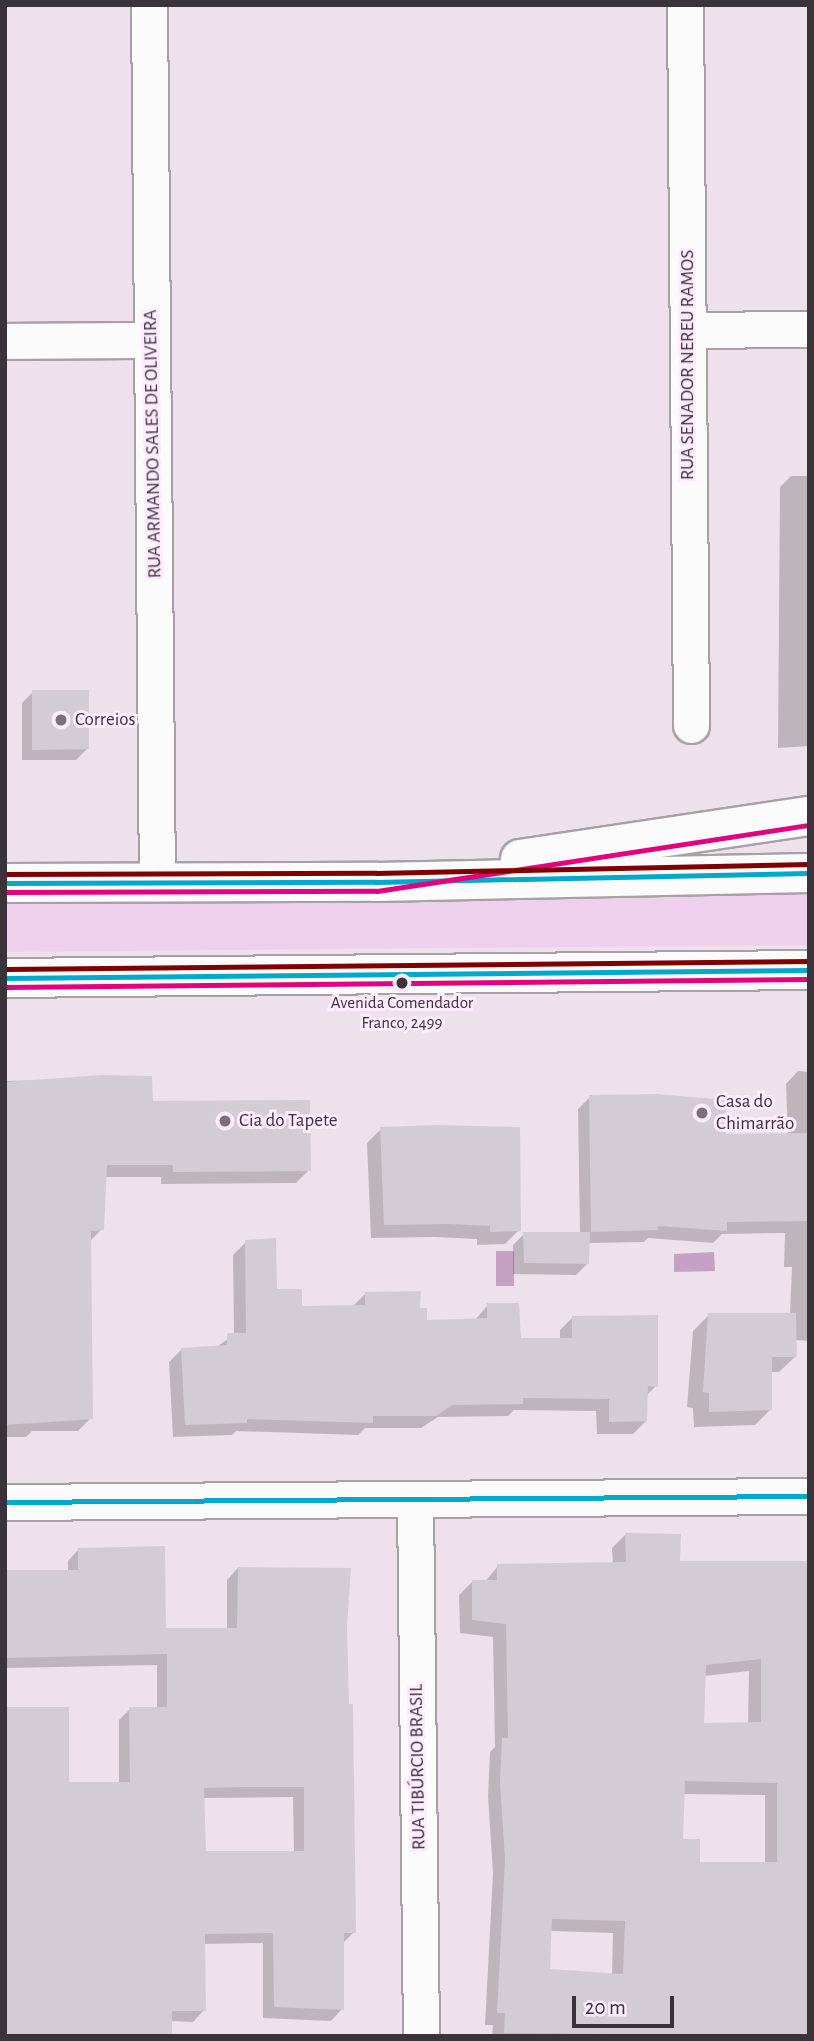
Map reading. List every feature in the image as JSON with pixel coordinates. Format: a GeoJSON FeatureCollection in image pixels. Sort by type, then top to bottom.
{"type":"FeatureCollection","features":[{"type":"Feature","properties":{"kind":"highway"},"geometry":{"type":"LineString","coordinates":[[376,882],[809,816]]}},
{"type":"Feature","properties":{"kind":"highway"},"geometry":{"type":"LineString","coordinates":[[5,883],[376,882],[809,873]]}},
{"type":"Feature","properties":{"kind":"highway"},"geometry":{"type":"LineString","coordinates":[[5,978],[800,971]]}},
{"type":"Feature","properties":{"kind":"street","name":"RUA ARMANDO SALES DE OLIVEIRA"},"geometry":{"type":"LineString","coordinates":[[149,5],[157,883]]}},
{"type":"Feature","properties":{"kind":"street","name":"RUA SENADOR NEREU RAMOS"},"geometry":{"type":"LineString","coordinates":[[685,5],[691,724]]}},
{"type":"Feature","properties":{"kind":"street"},"geometry":{"type":"LineString","coordinates":[[688,330],[809,329]]}},
{"type":"Feature","properties":{"kind":"street"},"geometry":{"type":"LineString","coordinates":[[5,341],[152,340]]}},
{"type":"Feature","properties":{"kind":"street"},"geometry":{"type":"LineString","coordinates":[[5,1502],[809,1496]]}},
{"type":"Feature","properties":{"kind":"street","name":"RUA TIBÚRCIO BRASIL"},"geometry":{"type":"LineString","coordinates":[[415,1499],[421,2036]]}},
{"type":"Feature","properties":{"kind":"shaded area"},"geometry":{"type":"Polygon","coordinates":[[[809,894],[809,945],[5,952],[5,904],[809,894]]]}},
{"type":"Feature","properties":{"kind":"shaded area"},"geometry":{"type":"Polygon","coordinates":[[[496,1251],[514,1251],[514,1286],[496,1286],[496,1251]]]}},
{"type":"Feature","properties":{"kind":"shaded area"},"geometry":{"type":"Polygon","coordinates":[[[714,1252],[715,1271],[674,1272],[674,1254],[714,1252]]]}},
{"type":"Feature","properties":{"kind":"building","name":"Correios"},"geometry":{"type":"Polygon","coordinates":[[[32,690],[89,690],[89,749],[32,750],[32,690]]]}},
{"type":"Feature","properties":{"kind":"building"},"geometry":{"type":"Polygon","coordinates":[[[102,1075],[152,1076],[153,1101],[310,1100],[311,1171],[173,1172],[173,1165],[107,1165],[104,1230],[91,1231],[93,1419],[5,1425],[5,1082],[102,1075]]]}},
{"type":"Feature","properties":{"kind":"building"},"geometry":{"type":"Polygon","coordinates":[[[657,1094],[726,1100],[726,1134],[809,1133],[809,1221],[727,1222],[727,1231],[658,1226],[658,1230],[591,1232],[589,1095],[657,1094]]]}},
{"type":"Feature","properties":{"kind":"building"},"geometry":{"type":"Polygon","coordinates":[[[380,1127],[520,1127],[521,1231],[490,1232],[490,1226],[450,1224],[384,1225],[380,1127]]]}},
{"type":"Feature","properties":{"kind":"building"},"geometry":{"type":"Polygon","coordinates":[[[523,1232],[590,1232],[589,1264],[524,1263],[523,1232]]]}},
{"type":"Feature","properties":{"kind":"building"},"geometry":{"type":"Polygon","coordinates":[[[276,1238],[277,1289],[302,1289],[302,1306],[365,1305],[365,1292],[421,1291],[420,1308],[427,1308],[427,1320],[487,1318],[487,1303],[519,1303],[521,1338],[572,1338],[572,1316],[658,1315],[658,1387],[648,1386],[647,1421],[609,1422],[609,1399],[523,1398],[523,1404],[452,1405],[436,1416],[373,1416],[373,1423],[247,1419],[247,1423],[185,1425],[181,1348],[227,1345],[227,1333],[246,1333],[245,1240],[276,1238]]]}},
{"type":"Feature","properties":{"kind":"building"},"geometry":{"type":"Polygon","coordinates":[[[708,1313],[796,1313],[797,1357],[772,1357],[772,1410],[709,1412],[709,1393],[703,1392],[708,1313]]]}},
{"type":"Feature","properties":{"kind":"building"},"geometry":{"type":"Polygon","coordinates":[[[625,1533],[681,1534],[680,1561],[809,1561],[809,2036],[504,2033],[505,2013],[497,2013],[505,1859],[500,1782],[502,1738],[508,1738],[506,1624],[472,1620],[472,1580],[497,1580],[497,1564],[626,1562],[625,1533]],[[761,1659],[706,1665],[704,1723],[761,1722],[761,1659]],[[685,1781],[683,1839],[700,1839],[700,1862],[777,1862],[777,1783],[685,1781]],[[552,1919],[550,1969],[623,1974],[625,1921],[552,1919]]]}},
{"type":"Feature","properties":{"kind":"building"},"geometry":{"type":"Polygon","coordinates":[[[165,1546],[166,1628],[237,1628],[238,1567],[351,1568],[347,1627],[349,1704],[353,1704],[356,1933],[344,1933],[344,2010],[274,2007],[273,1933],[205,1934],[206,2011],[172,2011],[172,2036],[5,2036],[5,1707],[69,1707],[69,1782],[130,1782],[129,1707],[167,1707],[167,1654],[5,1658],[5,1570],[78,1570],[78,1548],[165,1546]],[[304,1787],[204,1788],[206,1851],[304,1851],[304,1787]]]}},
{"type":"Feature","properties":{"kind":"transit line"},"geometry":{"type":"LineString","coordinates":[[5,892],[377,891],[809,825]]}},
{"type":"Feature","properties":{"kind":"transit line"},"geometry":{"type":"LineString","coordinates":[[5,874],[376,873],[809,864]]}},
{"type":"Feature","properties":{"kind":"transit line"},"geometry":{"type":"LineString","coordinates":[[5,883],[376,882],[809,873]]}},
{"type":"Feature","properties":{"kind":"transit line"},"geometry":{"type":"LineString","coordinates":[[5,969],[809,961]]}},
{"type":"Feature","properties":{"kind":"transit line"},"geometry":{"type":"LineString","coordinates":[[5,978],[809,970]]}},
{"type":"Feature","properties":{"kind":"transit line"},"geometry":{"type":"LineString","coordinates":[[5,987],[809,979]]}},
{"type":"Feature","properties":{"kind":"transit line"},"geometry":{"type":"LineString","coordinates":[[5,1502],[809,1496]]}},
{"type":"Feature","properties":{"kind":"place","name":"Correios"},"geometry":{"type":"Point","coordinates":[61,720]}},
{"type":"Feature","properties":{"kind":"place","name":"Avenida Comendador Franco, 2499"},"geometry":{"type":"Point","coordinates":[402,983]}},
{"type":"Feature","properties":{"kind":"place","name":"Casa do Chimarrão"},"geometry":{"type":"Point","coordinates":[702,1113]}},
{"type":"Feature","properties":{"kind":"place","name":"Cia do Tapete"},"geometry":{"type":"Point","coordinates":[225,1121]}}]}
